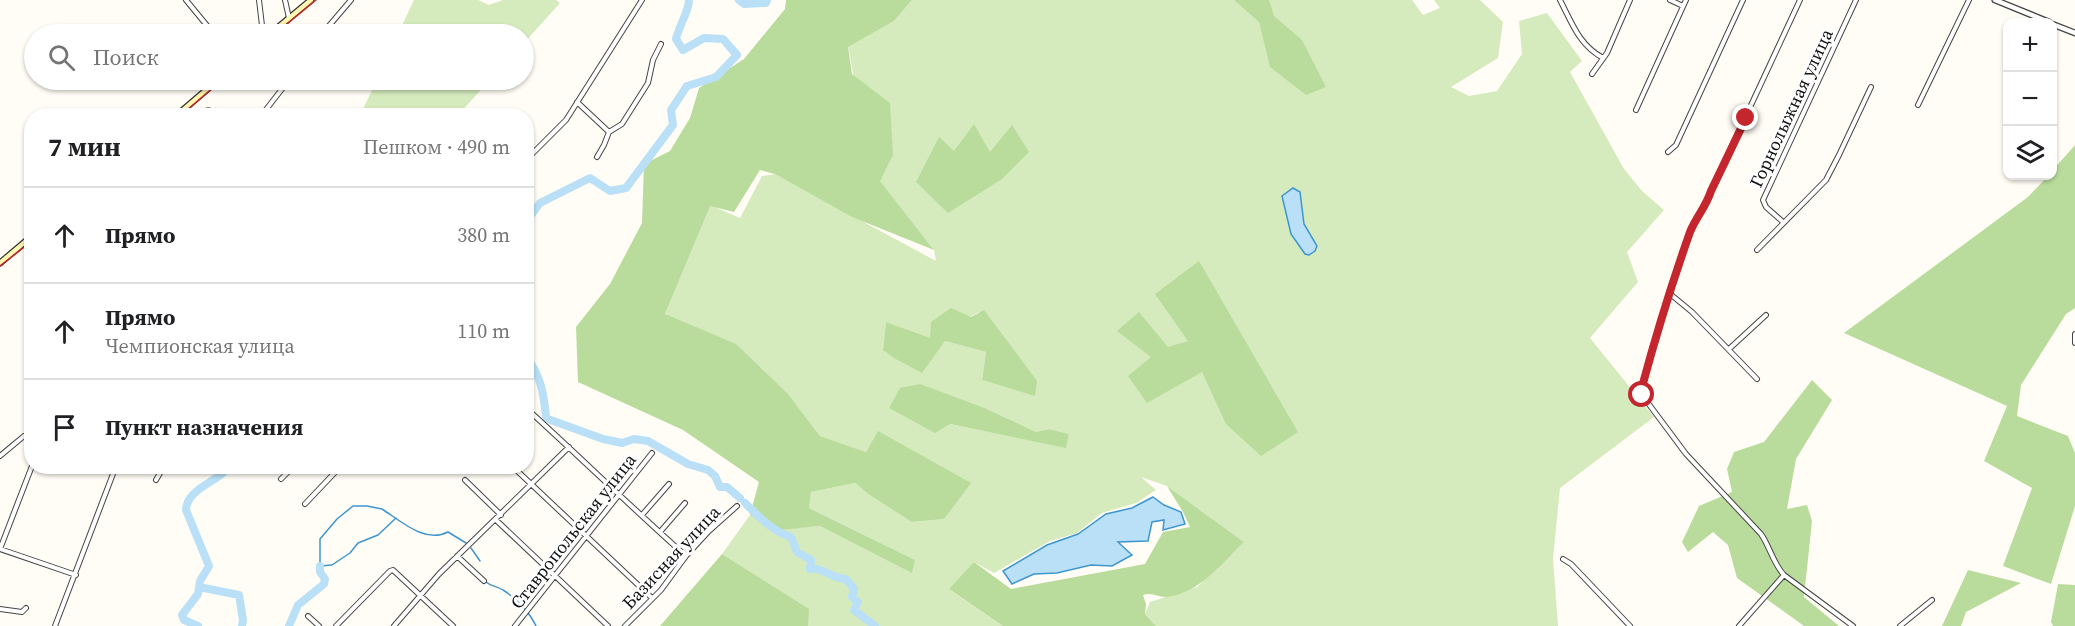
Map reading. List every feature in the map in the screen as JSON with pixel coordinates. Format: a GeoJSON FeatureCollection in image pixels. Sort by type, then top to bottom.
{"type":"FeatureCollection","features":[{"type":"Feature","properties":{"kind":"main road"},"geometry":{"type":"LineString","coordinates":[[282,24],[311,0]]}},
{"type":"Feature","properties":{"kind":"main road"},"geometry":{"type":"LineString","coordinates":[[185,108],[205,90]]}},
{"type":"Feature","properties":{"kind":"main road"},"geometry":{"type":"LineString","coordinates":[[0,263],[24,243]]}},
{"type":"Feature","properties":{"kind":"street"},"geometry":{"type":"LineString","coordinates":[[186,0],[206,24]]}},
{"type":"Feature","properties":{"kind":"street"},"geometry":{"type":"LineString","coordinates":[[259,0],[262,24]]}},
{"type":"Feature","properties":{"kind":"street"},"geometry":{"type":"LineString","coordinates":[[285,0],[289,18]]}},
{"type":"Feature","properties":{"kind":"street"},"geometry":{"type":"LineString","coordinates":[[331,24],[351,0]]}},
{"type":"Feature","properties":{"kind":"street"},"geometry":{"type":"LineString","coordinates":[[534,152],[566,120],[642,0]]}},
{"type":"Feature","properties":{"kind":"street"},"geometry":{"type":"LineString","coordinates":[[1560,0],[1584,44],[1603,58]]}},
{"type":"Feature","properties":{"kind":"street"},"geometry":{"type":"LineString","coordinates":[[1592,74],[1603,58],[1630,0]]}},
{"type":"Feature","properties":{"kind":"street"},"geometry":{"type":"LineString","coordinates":[[1670,0],[1683,6]]}},
{"type":"Feature","properties":{"kind":"street"},"geometry":{"type":"LineString","coordinates":[[1636,110],[1686,0]]}},
{"type":"Feature","properties":{"kind":"street"},"geometry":{"type":"LineString","coordinates":[[1668,152],[1676,145],[1743,0]]}},
{"type":"Feature","properties":{"kind":"street"},"geometry":{"type":"LineString","coordinates":[[1800,0],[1707,203],[1694,222],[1669,293],[1664,318],[1642,387],[1642,395],[1686,454],[1761,534],[1777,567],[1784,575],[1852,626]]}},
{"type":"Feature","properties":{"kind":"street","name":"Горнолыжная улица"},"geometry":{"type":"LineString","coordinates":[[1783,222],[1763,204],[1763,200],[1856,0]]}},
{"type":"Feature","properties":{"kind":"street"},"geometry":{"type":"LineString","coordinates":[[1918,105],[1969,0]]}},
{"type":"Feature","properties":{"kind":"street"},"geometry":{"type":"LineString","coordinates":[[1995,0],[2039,18]]}},
{"type":"Feature","properties":{"kind":"street"},"geometry":{"type":"LineString","coordinates":[[2057,26],[2075,33]]}},
{"type":"Feature","properties":{"kind":"street"},"geometry":{"type":"LineString","coordinates":[[597,157],[609,132],[622,124],[648,83],[653,60],[661,44]]}},
{"type":"Feature","properties":{"kind":"street"},"geometry":{"type":"LineString","coordinates":[[1757,250],[1826,180],[1871,87]]}},
{"type":"Feature","properties":{"kind":"street"},"geometry":{"type":"LineString","coordinates":[[267,108],[281,90]]}},
{"type":"Feature","properties":{"kind":"street"},"geometry":{"type":"LineString","coordinates":[[577,102],[609,132]]}},
{"type":"Feature","properties":{"kind":"street"},"geometry":{"type":"LineString","coordinates":[[1669,293],[1692,312],[1757,379]]}},
{"type":"Feature","properties":{"kind":"street"},"geometry":{"type":"LineString","coordinates":[[1729,349],[1766,315]]}},
{"type":"Feature","properties":{"kind":"street"},"geometry":{"type":"LineString","coordinates":[[2075,334],[2075,343]]}},
{"type":"Feature","properties":{"kind":"street"},"geometry":{"type":"LineString","coordinates":[[534,415],[618,495],[687,556]]}},
{"type":"Feature","properties":{"kind":"street"},"geometry":{"type":"LineString","coordinates":[[0,456],[24,436]]}},
{"type":"Feature","properties":{"kind":"street"},"geometry":{"type":"LineString","coordinates":[[394,626],[457,556],[502,515],[569,447]]}},
{"type":"Feature","properties":{"kind":"street","name":"Ставропольская улица"},"geometry":{"type":"LineString","coordinates":[[515,626],[652,453]]}},
{"type":"Feature","properties":{"kind":"street"},"geometry":{"type":"LineString","coordinates":[[29,474],[0,549],[76,575]]}},
{"type":"Feature","properties":{"kind":"street"},"geometry":{"type":"LineString","coordinates":[[55,626],[76,575],[112,474]]}},
{"type":"Feature","properties":{"kind":"street"},"geometry":{"type":"LineString","coordinates":[[156,480],[159,474]]}},
{"type":"Feature","properties":{"kind":"street"},"geometry":{"type":"LineString","coordinates":[[281,479],[286,474]]}},
{"type":"Feature","properties":{"kind":"street"},"geometry":{"type":"LineString","coordinates":[[305,504],[333,474]]}},
{"type":"Feature","properties":{"kind":"street"},"geometry":{"type":"LineString","coordinates":[[520,474],[652,597]]}},
{"type":"Feature","properties":{"kind":"street"},"geometry":{"type":"LineString","coordinates":[[465,480],[502,515]]}},
{"type":"Feature","properties":{"kind":"street"},"geometry":{"type":"LineString","coordinates":[[642,515],[669,484]]}},
{"type":"Feature","properties":{"kind":"street"},"geometry":{"type":"LineString","coordinates":[[660,532],[685,503]]}},
{"type":"Feature","properties":{"kind":"street","name":"Базисная улица"},"geometry":{"type":"LineString","coordinates":[[625,626],[661,590],[709,531],[737,506]]}},
{"type":"Feature","properties":{"kind":"street"},"geometry":{"type":"LineString","coordinates":[[496,520],[608,626]]}},
{"type":"Feature","properties":{"kind":"street"},"geometry":{"type":"LineString","coordinates":[[457,556],[484,581]]}},
{"type":"Feature","properties":{"kind":"street"},"geometry":{"type":"LineString","coordinates":[[1563,559],[1571,564],[1630,626]]}},
{"type":"Feature","properties":{"kind":"street"},"geometry":{"type":"LineString","coordinates":[[336,626],[390,571],[397,572],[453,626]]}},
{"type":"Feature","properties":{"kind":"street"},"geometry":{"type":"LineString","coordinates":[[1739,626],[1784,575]]}},
{"type":"Feature","properties":{"kind":"street"},"geometry":{"type":"LineString","coordinates":[[1900,626],[1932,600]]}},
{"type":"Feature","properties":{"kind":"street"},"geometry":{"type":"LineString","coordinates":[[0,609],[16,613],[26,608]]}},
{"type":"Feature","properties":{"kind":"street"},"geometry":{"type":"LineString","coordinates":[[308,616],[319,626]]}},
{"type":"Feature","properties":{"kind":"green space"},"geometry":{"type":"Polygon","coordinates":[[[414,0],[478,0],[489,5],[503,0],[556,0],[560,3],[534,32],[534,24],[403,24],[414,0]]]}},
{"type":"Feature","properties":{"kind":"green space"},"geometry":{"type":"Polygon","coordinates":[[[786,0],[912,0],[894,21],[848,47],[852,74],[890,103],[893,155],[880,181],[934,250],[852,217],[775,174],[760,170],[734,212],[710,206],[665,314],[736,344],[789,395],[820,436],[866,452],[878,431],[971,483],[944,519],[912,522],[855,483],[811,492],[809,508],[915,560],[912,573],[820,526],[779,530],[750,515],[759,482],[683,430],[578,382],[576,327],[610,284],[642,223],[644,164],[670,151],[690,118],[699,88],[744,59],[785,9],[786,0]]]}},
{"type":"Feature","properties":{"kind":"green space"},"geometry":{"type":"Polygon","coordinates":[[[912,0],[1412,0],[1423,15],[1440,8],[1434,0],[1480,0],[1503,22],[1498,58],[1451,87],[1469,96],[1497,91],[1522,54],[1519,21],[1547,13],[1582,61],[1570,72],[1624,169],[1642,191],[1664,210],[1627,252],[1638,282],[1590,338],[1654,417],[1560,488],[1553,559],[1558,626],[1156,626],[1145,614],[1150,602],[1197,587],[1244,542],[1167,486],[1141,477],[1156,490],[1136,503],[1102,513],[1077,533],[1050,541],[994,573],[974,562],[950,590],[1003,626],[808,626],[808,609],[722,554],[750,515],[779,529],[820,526],[912,572],[915,560],[809,508],[811,492],[855,483],[868,494],[913,522],[944,519],[878,432],[866,452],[820,436],[789,395],[665,314],[710,205],[740,218],[762,176],[775,174],[936,261],[934,250],[871,170],[848,46],[894,21],[912,0]],[[979,312],[930,339],[886,322],[883,350],[945,341],[986,352],[982,380],[1035,395],[979,312]],[[987,409],[949,424],[1066,447],[1069,434],[1049,429],[1036,432],[987,409]]]}},
{"type":"Feature","properties":{"kind":"green space"},"geometry":{"type":"Polygon","coordinates":[[[1234,0],[1269,0],[1274,16],[1302,40],[1326,87],[1306,95],[1270,67],[1259,22],[1234,0]]]}},
{"type":"Feature","properties":{"kind":"green space"},"geometry":{"type":"Polygon","coordinates":[[[372,90],[481,90],[464,108],[363,108],[372,90]]]}},
{"type":"Feature","properties":{"kind":"green space"},"geometry":{"type":"Polygon","coordinates":[[[974,124],[990,152],[1012,125],[1029,152],[1002,179],[948,213],[916,182],[939,137],[954,151],[974,124]]]}},
{"type":"Feature","properties":{"kind":"green space"},"geometry":{"type":"Polygon","coordinates":[[[2075,145],[2075,308],[2066,314],[2021,385],[2017,416],[2068,436],[2075,453],[2075,506],[2051,584],[2003,566],[2032,488],[1984,461],[2007,406],[1844,333],[2028,197],[2044,180],[2057,180],[2057,165],[2075,145]]]}},
{"type":"Feature","properties":{"kind":"green space"},"geometry":{"type":"Polygon","coordinates":[[[1199,261],[1298,432],[1261,456],[1226,424],[1202,372],[1147,403],[1128,376],[1151,357],[1117,331],[1139,312],[1168,347],[1188,341],[1155,294],[1199,261]]]}},
{"type":"Feature","properties":{"kind":"green space"},"geometry":{"type":"Polygon","coordinates":[[[951,308],[971,317],[984,310],[1037,381],[1035,396],[982,380],[986,352],[945,341],[922,373],[883,350],[886,322],[930,338],[931,322],[951,308]]]}},
{"type":"Feature","properties":{"kind":"green space"},"geometry":{"type":"Polygon","coordinates":[[[1812,380],[1832,400],[1796,459],[1787,509],[1807,505],[1812,521],[1804,597],[1839,626],[1804,626],[1737,578],[1728,545],[1713,532],[1688,552],[1682,542],[1699,506],[1732,492],[1727,469],[1734,452],[1764,442],[1812,380]]]}},
{"type":"Feature","properties":{"kind":"green space"},"geometry":{"type":"Polygon","coordinates":[[[920,384],[987,409],[1036,432],[1049,429],[1069,434],[1066,448],[950,424],[935,433],[889,408],[900,388],[920,384]]]}},
{"type":"Feature","properties":{"kind":"green space"},"geometry":{"type":"Polygon","coordinates":[[[1167,486],[1244,542],[1209,576],[1189,590],[1166,597],[1143,595],[1146,604],[1145,614],[1156,626],[1003,626],[949,589],[974,562],[1011,589],[1145,564],[1163,532],[1190,527],[1167,486]]]}},
{"type":"Feature","properties":{"kind":"green space"},"geometry":{"type":"Polygon","coordinates":[[[722,554],[809,609],[808,626],[660,626],[722,554]]]}},
{"type":"Feature","properties":{"kind":"green space"},"geometry":{"type":"Polygon","coordinates":[[[1968,570],[2021,583],[1966,612],[1961,626],[1942,626],[1968,570]]]}},
{"type":"Feature","properties":{"kind":"green space"},"geometry":{"type":"Polygon","coordinates":[[[2058,584],[2075,585],[2075,626],[2053,626],[2051,622],[2058,584]]]}},
{"type":"Feature","properties":{"kind":"water"},"geometry":{"type":"Polygon","coordinates":[[[1293,188],[1300,192],[1304,224],[1317,246],[1315,251],[1309,255],[1305,254],[1291,234],[1282,196],[1293,188]]]}},
{"type":"Feature","properties":{"kind":"water"},"geometry":{"type":"Polygon","coordinates":[[[1153,497],[1164,505],[1181,512],[1185,524],[1163,530],[1164,520],[1152,522],[1148,541],[1118,542],[1132,555],[1112,566],[1091,565],[1057,573],[1034,574],[1012,584],[1003,571],[1047,545],[1078,534],[1106,514],[1132,508],[1153,497]]]}},
{"type":"Feature","properties":{"kind":"waterway"},"geometry":{"type":"LineString","coordinates":[[534,211],[540,203],[590,178],[610,191],[626,188],[673,125],[671,110],[687,86],[716,77],[737,55],[723,39],[704,38],[683,50],[676,39],[689,0]]}},
{"type":"Feature","properties":{"kind":"waterway"},"geometry":{"type":"LineString","coordinates":[[739,0],[744,4],[766,3],[767,0]]}},
{"type":"Feature","properties":{"kind":"waterway"},"geometry":{"type":"LineString","coordinates":[[534,369],[543,393],[546,417]]}},
{"type":"Feature","properties":{"kind":"waterway"},"geometry":{"type":"LineString","coordinates":[[548,419],[603,439],[622,443],[634,439],[648,441],[688,464],[708,470],[715,476],[720,487],[727,487],[740,498]]}},
{"type":"Feature","properties":{"kind":"waterway"},"geometry":{"type":"LineString","coordinates":[[198,626],[184,620],[182,615],[198,594],[200,581],[209,566],[186,510],[191,496],[221,474]]}},
{"type":"Feature","properties":{"kind":"waterway"},"geometry":{"type":"LineString","coordinates":[[745,503],[772,527],[791,537],[797,552],[811,560],[810,569],[846,579],[854,589],[852,597],[858,602],[854,610],[875,626]]}},
{"type":"Feature","properties":{"kind":"waterway"},"geometry":{"type":"LineString","coordinates":[[396,518],[378,535],[358,543],[350,553],[332,565],[320,566],[320,539],[337,519],[353,506],[382,509],[389,514],[397,519],[405,525],[422,533],[439,535],[448,532],[466,543]]}},
{"type":"Feature","properties":{"kind":"waterway"},"geometry":{"type":"LineString","coordinates":[[471,548],[480,561]]}},
{"type":"Feature","properties":{"kind":"waterway"},"geometry":{"type":"LineString","coordinates":[[289,626],[298,605],[324,584],[325,579],[320,572],[320,566]]}},
{"type":"Feature","properties":{"kind":"waterway"},"geometry":{"type":"LineString","coordinates":[[486,582],[513,597],[536,626]]}},
{"type":"Feature","properties":{"kind":"waterway"},"geometry":{"type":"LineString","coordinates":[[199,587],[239,595],[242,626]]}},
{"type":"Feature","properties":{"kind":"tram line"},"geometry":{"type":"LineString","coordinates":[[287,24],[316,0]]}},
{"type":"Feature","properties":{"kind":"tram line"},"geometry":{"type":"LineString","coordinates":[[189,108],[210,90]]}},
{"type":"Feature","properties":{"kind":"tram line"},"geometry":{"type":"LineString","coordinates":[[0,266],[24,247]]}},
{"type":"Feature","properties":{"kind":"route"},"geometry":{"type":"LineString","coordinates":[[1642,395],[1642,387],[1664,318],[1669,293],[1694,222],[1707,203],[1746,118]]}}]}
